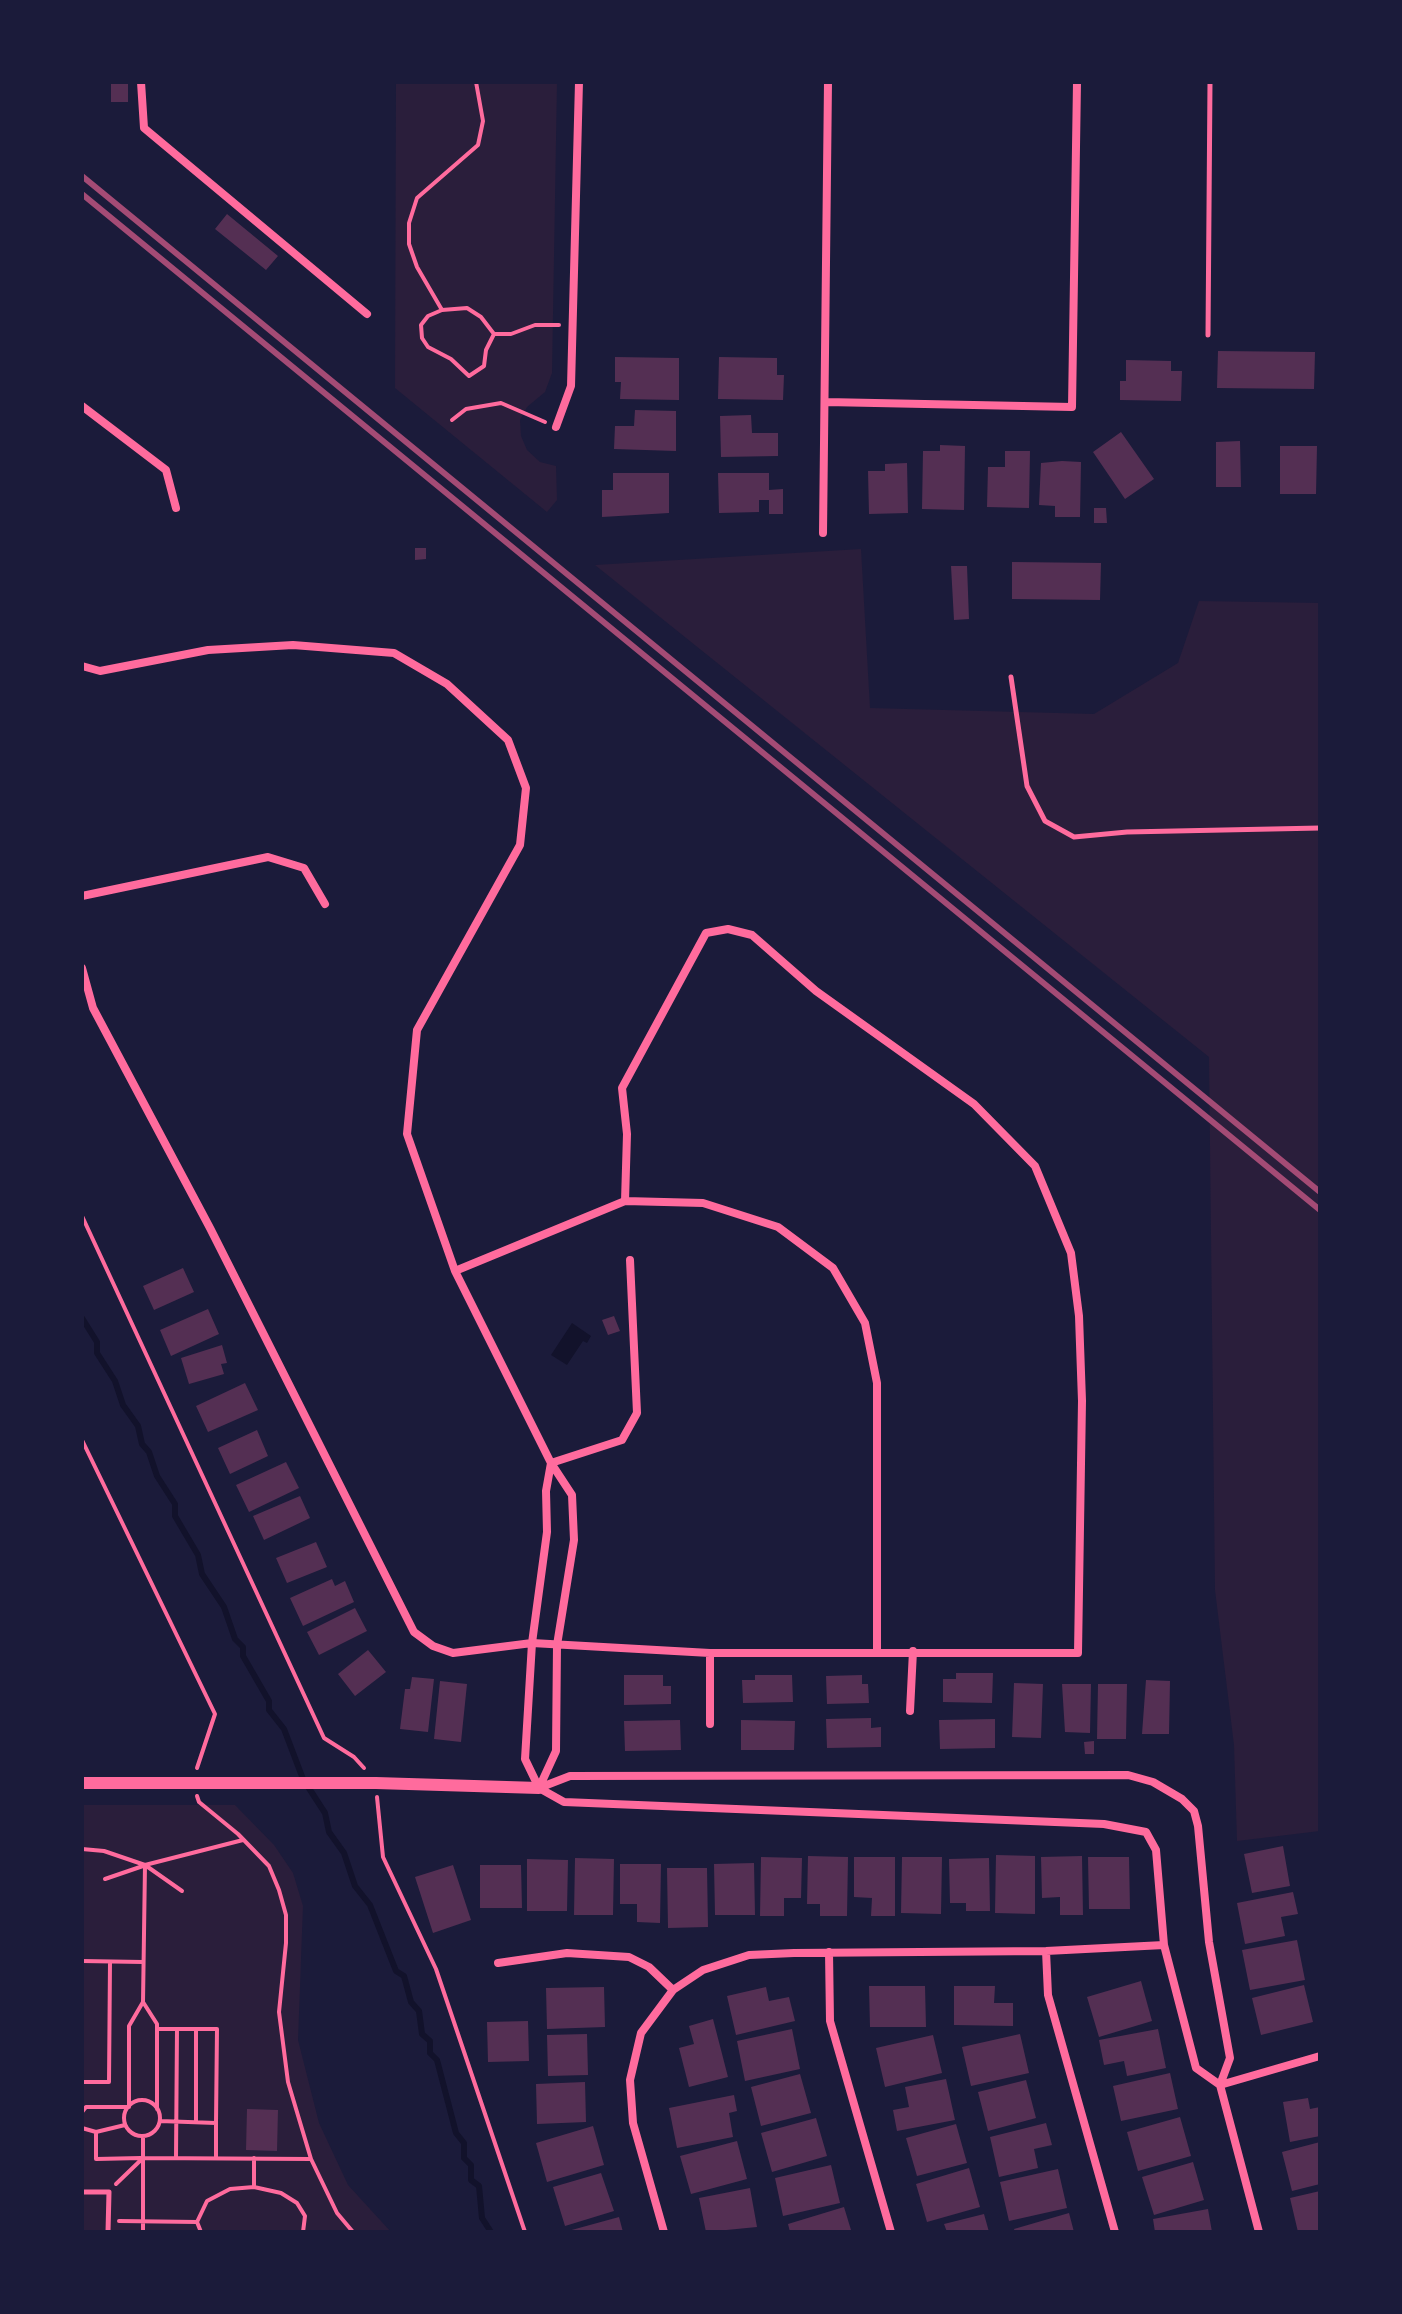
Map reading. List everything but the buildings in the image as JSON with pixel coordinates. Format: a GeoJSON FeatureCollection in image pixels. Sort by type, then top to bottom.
{"type":"FeatureCollection","features":[{"type":"Feature","properties":{"kind":"street"},"geometry":{"type":"LineString","coordinates":[[141,82],[144,128],[367,314]]}},
{"type":"Feature","properties":{"kind":"street"},"geometry":{"type":"LineString","coordinates":[[556,427],[571,386],[579,82]]}},
{"type":"Feature","properties":{"kind":"street"},"geometry":{"type":"LineString","coordinates":[[823,533],[828,82]]}},
{"type":"Feature","properties":{"kind":"street"},"geometry":{"type":"LineString","coordinates":[[826,402],[1072,407],[1077,82]]}},
{"type":"Feature","properties":{"kind":"street"},"geometry":{"type":"LineString","coordinates":[[82,406],[166,470],[176,508]]}},
{"type":"Feature","properties":{"kind":"street"},"geometry":{"type":"LineString","coordinates":[[82,666],[100,671],[208,650],[293,645],[394,653],[447,684],[508,740],[526,788],[520,845],[417,1030],[407,1134],[455,1271],[551,1463],[572,1495],[574,1540],[557,1645],[556,1751],[539,1788]]}},
{"type":"Feature","properties":{"kind":"street"},"geometry":{"type":"LineString","coordinates":[[82,896],[268,857],[304,868],[325,904]]}},
{"type":"Feature","properties":{"kind":"street"},"geometry":{"type":"LineString","coordinates":[[82,968],[93,1008],[210,1228],[414,1632],[433,1646],[453,1653],[532,1643],[710,1653],[1078,1653],[1082,1401],[1079,1316],[1071,1253],[1035,1166],[974,1104],[816,991],[752,935],[728,929],[706,933],[622,1088],[627,1134],[625,1201]]}},
{"type":"Feature","properties":{"kind":"street"},"geometry":{"type":"LineString","coordinates":[[455,1271],[625,1201],[703,1203],[778,1227],[833,1268],[865,1323],[877,1383],[877,1653]]}},
{"type":"Feature","properties":{"kind":"street"},"geometry":{"type":"LineString","coordinates":[[551,1463],[622,1440],[637,1413],[630,1260]]}},
{"type":"Feature","properties":{"kind":"street"},"geometry":{"type":"LineString","coordinates":[[551,1463],[546,1491],[547,1532],[532,1643],[525,1759],[539,1788],[564,1802],[1125,1825],[1146,1832],[1156,1850],[1164,1945],[1196,2068],[1220,2085]]}},
{"type":"Feature","properties":{"kind":"street"},"geometry":{"type":"LineString","coordinates":[[910,1711],[913,1651]]}},
{"type":"Feature","properties":{"kind":"street"},"geometry":{"type":"LineString","coordinates":[[710,1653],[710,1724]]}},
{"type":"Feature","properties":{"kind":"street"},"geometry":{"type":"LineString","coordinates":[[82,1783],[376,1783],[539,1788],[570,1776],[1128,1775],[1153,1782],[1182,1799],[1194,1811],[1209,1942],[1230,2058],[1220,2085],[1259,2232]]}},
{"type":"Feature","properties":{"kind":"street"},"geometry":{"type":"LineString","coordinates":[[664,2232],[633,2123],[630,2080],[641,2033],[673,1990],[703,1970],[749,1955],[1046,1951],[1164,1945]]}},
{"type":"Feature","properties":{"kind":"street"},"geometry":{"type":"LineString","coordinates":[[1046,1951],[1048,1995],[1115,2232]]}},
{"type":"Feature","properties":{"kind":"street"},"geometry":{"type":"LineString","coordinates":[[829,1952],[830,2021],[891,2232]]}},
{"type":"Feature","properties":{"kind":"street"},"geometry":{"type":"LineString","coordinates":[[498,1963],[567,1953],[629,1957],[649,1967],[673,1990]]}},
{"type":"Feature","properties":{"kind":"street"},"geometry":{"type":"LineString","coordinates":[[1220,2085],[1320,2056]]}},
{"type":"Feature","properties":{"kind":"lane"},"geometry":{"type":"LineString","coordinates":[[1208,335],[1210,82]]}},
{"type":"Feature","properties":{"kind":"lane"},"geometry":{"type":"LineString","coordinates":[[1011,677],[1027,786],[1045,821],[1074,837],[1127,832],[1320,828]]}},
{"type":"Feature","properties":{"kind":"lane"},"geometry":{"type":"LineString","coordinates":[[82,2192],[109,2192],[108,2232]]}},
{"type":"Feature","properties":{"kind":"path"},"geometry":{"type":"LineString","coordinates":[[442,310],[417,267],[409,244],[409,223],[417,198],[478,145],[483,121],[476,82]]}},
{"type":"Feature","properties":{"kind":"path"},"geometry":{"type":"LineString","coordinates":[[467,308],[481,317],[494,334],[486,350],[484,366],[469,376],[451,359],[428,347],[422,338],[421,325],[428,316],[442,310],[467,308]]}},
{"type":"Feature","properties":{"kind":"path"},"geometry":{"type":"LineString","coordinates":[[494,334],[511,334],[535,325],[573,324]]}},
{"type":"Feature","properties":{"kind":"path"},"geometry":{"type":"LineString","coordinates":[[452,420],[466,409],[501,403],[556,427]]}},
{"type":"Feature","properties":{"kind":"path"},"geometry":{"type":"LineString","coordinates":[[82,1216],[324,1738],[354,1757],[376,1783],[383,1857],[436,1969],[525,2232]]}},
{"type":"Feature","properties":{"kind":"path"},"geometry":{"type":"LineString","coordinates":[[82,1440],[215,1714],[193,1782],[199,1802],[269,1866],[286,1915],[279,2012],[281,2046],[311,2159],[337,2213],[353,2232]]}},
{"type":"Feature","properties":{"kind":"path"},"geometry":{"type":"LineString","coordinates":[[105,1879],[145,1865],[244,1840]]}},
{"type":"Feature","properties":{"kind":"path"},"geometry":{"type":"LineString","coordinates":[[82,1849],[104,1851],[145,1865],[182,1891]]}},
{"type":"Feature","properties":{"kind":"path"},"geometry":{"type":"LineString","coordinates":[[125,2125],[133,2133],[143,2136],[154,2131],[160,2121],[157,2109],[157,2029],[143,2002],[145,1865]]}},
{"type":"Feature","properties":{"kind":"path"},"geometry":{"type":"LineString","coordinates":[[82,1961],[143,1962]]}},
{"type":"Feature","properties":{"kind":"path"},"geometry":{"type":"LineString","coordinates":[[82,2082],[109,2082],[110,1962]]}},
{"type":"Feature","properties":{"kind":"path"},"geometry":{"type":"LineString","coordinates":[[125,2125],[129,2107],[129,2026],[143,2002]]}},
{"type":"Feature","properties":{"kind":"path"},"geometry":{"type":"LineString","coordinates":[[157,2029],[217,2029],[216,2158]]}},
{"type":"Feature","properties":{"kind":"path"},"geometry":{"type":"LineString","coordinates":[[176,2158],[177,2029]]}},
{"type":"Feature","properties":{"kind":"path"},"geometry":{"type":"LineString","coordinates":[[196,2029],[196,2123]]}},
{"type":"Feature","properties":{"kind":"path"},"geometry":{"type":"LineString","coordinates":[[82,2112],[86,2107],[129,2107],[142,2101],[157,2109]]}},
{"type":"Feature","properties":{"kind":"path"},"geometry":{"type":"LineString","coordinates":[[160,2121],[216,2123]]}},
{"type":"Feature","properties":{"kind":"path"},"geometry":{"type":"LineString","coordinates":[[82,2128],[96,2132],[125,2125]]}},
{"type":"Feature","properties":{"kind":"path"},"geometry":{"type":"LineString","coordinates":[[96,2132],[96,2159],[311,2159]]}},
{"type":"Feature","properties":{"kind":"path"},"geometry":{"type":"LineString","coordinates":[[143,2136],[143,2232]]}},
{"type":"Feature","properties":{"kind":"path"},"geometry":{"type":"LineString","coordinates":[[109,2192],[143,2158]]}},
{"type":"Feature","properties":{"kind":"path"},"geometry":{"type":"LineString","coordinates":[[254,2158],[254,2187]]}},
{"type":"Feature","properties":{"kind":"path"},"geometry":{"type":"LineString","coordinates":[[201,2232],[197,2222],[207,2201],[230,2189],[254,2187],[281,2193],[297,2203],[305,2216],[303,2232]]}},
{"type":"Feature","properties":{"kind":"path"},"geometry":{"type":"LineString","coordinates":[[108,2221],[197,2222]]}},
{"type":"Feature","properties":{"kind":"shaded area"},"geometry":{"type":"Polygon","coordinates":[[[396,82],[557,82],[552,373],[545,392],[527,407],[520,420],[521,436],[527,450],[540,462],[556,466],[557,500],[547,512],[395,388],[396,82]]]}},
{"type":"Feature","properties":{"kind":"shaded area"},"geometry":{"type":"Polygon","coordinates":[[[861,549],[870,708],[1094,714],[1178,663],[1199,601],[1320,603],[1320,1831],[1237,1841],[1234,1745],[1215,1590],[1209,1057],[595,565],[861,549]]]}},
{"type":"Feature","properties":{"kind":"shaded area"},"geometry":{"type":"Polygon","coordinates":[[[572,1323],[591,1336],[587,1343],[583,1341],[567,1365],[551,1355],[572,1323]]]}},
{"type":"Feature","properties":{"kind":"shaded area"},"geometry":{"type":"Polygon","coordinates":[[[82,1805],[235,1805],[274,1845],[293,1873],[303,1906],[298,2040],[319,2123],[348,2185],[391,2232],[82,2232],[82,1805]]]}},
{"type":"Feature","properties":{"kind":"waterway"},"geometry":{"type":"LineString","coordinates":[[82,1318],[97,1342],[97,1353],[115,1381],[123,1405],[138,1426],[142,1444],[149,1452],[157,1476],[175,1504],[175,1516],[198,1555],[202,1574],[224,1607],[235,1639],[243,1647],[243,1656],[269,1701],[269,1710],[284,1729],[303,1779],[325,1813],[329,1832],[344,1853],[355,1886],[370,1905],[396,1971],[404,1976],[411,2002],[419,2011],[422,2034],[430,2041],[430,2053],[437,2060],[456,2133],[464,2143],[464,2158],[471,2165],[471,2180],[479,2186],[482,2218],[491,2232]]}},
{"type":"Feature","properties":{"kind":"railway"},"geometry":{"type":"LineString","coordinates":[[82,176],[1320,1192]]}},
{"type":"Feature","properties":{"kind":"railway"},"geometry":{"type":"LineString","coordinates":[[82,194],[1320,1210]]}}]}
